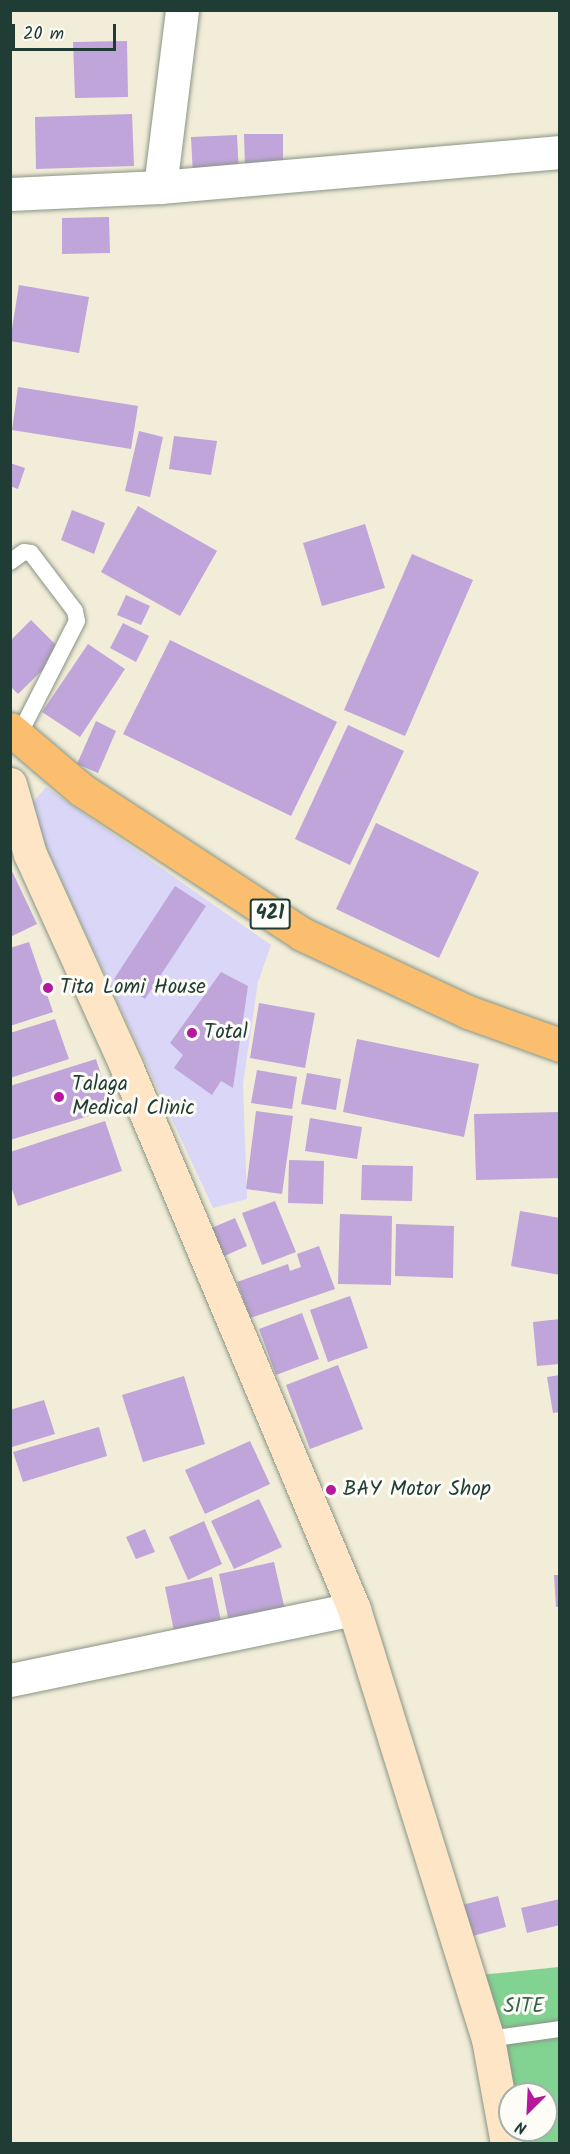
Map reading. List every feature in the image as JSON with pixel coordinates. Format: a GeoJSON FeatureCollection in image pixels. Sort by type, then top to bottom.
{"type":"FeatureCollection","features":[{"type":"Feature","properties":{"kind":"main road","name":"421"},"geometry":{"type":"LineString","coordinates":[[14,733],[82,790],[302,934],[468,1012],[560,1045]]}},
{"type":"Feature","properties":{"kind":"street"},"geometry":{"type":"LineString","coordinates":[[160,187],[182,10]]}},
{"type":"Feature","properties":{"kind":"street"},"geometry":{"type":"LineString","coordinates":[[10,194],[160,187],[560,152]]}},
{"type":"Feature","properties":{"kind":"street"},"geometry":{"type":"LineString","coordinates":[[10,784],[20,856],[126,1066],[354,1609],[488,2038],[507,2144]]}},
{"type":"Feature","properties":{"kind":"street"},"geometry":{"type":"LineString","coordinates":[[10,1680],[354,1609]]}},
{"type":"Feature","properties":{"kind":"lane"},"geometry":{"type":"LineString","coordinates":[[10,562],[24,552],[31,553],[75,611],[77,621],[14,733]]}},
{"type":"Feature","properties":{"kind":"lane"},"geometry":{"type":"LineString","coordinates":[[488,2038],[560,2029]]}},
{"type":"Feature","properties":{"kind":"shaded area","name":"Total"},"geometry":{"type":"Polygon","coordinates":[[[46,787],[271,945],[258,982],[243,1084],[247,1199],[213,1208],[28,808],[46,787]]]}},
{"type":"Feature","properties":{"kind":"green space","name":"SITE"},"geometry":{"type":"Polygon","coordinates":[[[559,1967],[559,2143],[518,2143],[558,2142],[558,2082],[507,2082],[480,1975],[559,1967]]]}},
{"type":"Feature","properties":{"kind":"building"},"geometry":{"type":"Polygon","coordinates":[[[127,41],[128,97],[75,98],[73,42],[127,41]]]}},
{"type":"Feature","properties":{"kind":"building"},"geometry":{"type":"Polygon","coordinates":[[[132,114],[134,166],[36,169],[35,117],[132,114]]]}},
{"type":"Feature","properties":{"kind":"building"},"geometry":{"type":"Polygon","coordinates":[[[244,134],[283,134],[283,169],[245,169],[244,134]]]}},
{"type":"Feature","properties":{"kind":"building"},"geometry":{"type":"Polygon","coordinates":[[[237,135],[239,174],[193,176],[191,137],[237,135]]]}},
{"type":"Feature","properties":{"kind":"building"},"geometry":{"type":"Polygon","coordinates":[[[109,217],[110,253],[62,254],[62,218],[109,217]]]}},
{"type":"Feature","properties":{"kind":"building"},"geometry":{"type":"Polygon","coordinates":[[[19,285],[89,297],[79,353],[10,341],[19,285]]]}},
{"type":"Feature","properties":{"kind":"building"},"geometry":{"type":"Polygon","coordinates":[[[18,387],[138,406],[131,449],[12,430],[18,387]]]}},
{"type":"Feature","properties":{"kind":"building"},"geometry":{"type":"Polygon","coordinates":[[[139,431],[163,437],[150,497],[125,491],[139,431]]]}},
{"type":"Feature","properties":{"kind":"building"},"geometry":{"type":"Polygon","coordinates":[[[174,436],[217,441],[211,475],[169,469],[174,436]]]}},
{"type":"Feature","properties":{"kind":"building"},"geometry":{"type":"Polygon","coordinates":[[[10,463],[25,468],[18,489],[10,486],[10,463]]]}},
{"type":"Feature","properties":{"kind":"building"},"geometry":{"type":"Polygon","coordinates":[[[138,506],[217,551],[180,616],[101,572],[138,506]]]}},
{"type":"Feature","properties":{"kind":"building"},"geometry":{"type":"Polygon","coordinates":[[[72,510],[105,523],[94,554],[61,540],[72,510]]]}},
{"type":"Feature","properties":{"kind":"building"},"geometry":{"type":"Polygon","coordinates":[[[365,524],[385,588],[322,606],[303,543],[365,524]]]}},
{"type":"Feature","properties":{"kind":"building"},"geometry":{"type":"Polygon","coordinates":[[[412,554],[473,580],[405,736],[344,710],[412,554]]]}},
{"type":"Feature","properties":{"kind":"building"},"geometry":{"type":"Polygon","coordinates":[[[126,595],[150,606],[141,625],[117,615],[126,595]]]}},
{"type":"Feature","properties":{"kind":"building"},"geometry":{"type":"Polygon","coordinates":[[[31,620],[62,651],[18,694],[10,686],[10,641],[31,620]]]}},
{"type":"Feature","properties":{"kind":"building"},"geometry":{"type":"Polygon","coordinates":[[[123,623],[149,636],[136,662],[110,648],[123,623]]]}},
{"type":"Feature","properties":{"kind":"building"},"geometry":{"type":"Polygon","coordinates":[[[170,640],[337,722],[291,816],[123,734],[170,640]]]}},
{"type":"Feature","properties":{"kind":"building"},"geometry":{"type":"Polygon","coordinates":[[[88,644],[125,669],[80,737],[42,712],[88,644]]]}},
{"type":"Feature","properties":{"kind":"building"},"geometry":{"type":"Polygon","coordinates":[[[96,721],[116,731],[98,773],[77,764],[96,721]]]}},
{"type":"Feature","properties":{"kind":"building"},"geometry":{"type":"Polygon","coordinates":[[[348,725],[404,751],[350,865],[295,839],[348,725]]]}},
{"type":"Feature","properties":{"kind":"building"},"geometry":{"type":"Polygon","coordinates":[[[376,823],[479,872],[439,958],[336,909],[376,823]]]}},
{"type":"Feature","properties":{"kind":"building"},"geometry":{"type":"Polygon","coordinates":[[[10,867],[37,924],[10,937],[10,867]]]}},
{"type":"Feature","properties":{"kind":"building"},"geometry":{"type":"Polygon","coordinates":[[[175,886],[206,906],[145,999],[114,979],[175,886]]]}},
{"type":"Feature","properties":{"kind":"building"},"geometry":{"type":"Polygon","coordinates":[[[29,942],[53,1012],[10,1026],[10,948],[29,942]]]}},
{"type":"Feature","properties":{"kind":"building"},"geometry":{"type":"Polygon","coordinates":[[[221,972],[248,986],[233,1088],[221,1081],[212,1095],[174,1068],[183,1055],[170,1043],[221,972]]]}},
{"type":"Feature","properties":{"kind":"building"},"geometry":{"type":"Polygon","coordinates":[[[259,1003],[315,1013],[305,1068],[250,1058],[259,1003]]]}},
{"type":"Feature","properties":{"kind":"building"},"geometry":{"type":"Polygon","coordinates":[[[55,1019],[69,1059],[10,1078],[10,1033],[55,1019]]]}},
{"type":"Feature","properties":{"kind":"building"},"geometry":{"type":"Polygon","coordinates":[[[357,1039],[479,1064],[464,1137],[343,1112],[357,1039]]]}},
{"type":"Feature","properties":{"kind":"building","name":"Talaga Medical Clinic"},"geometry":{"type":"Polygon","coordinates":[[[96,1059],[112,1109],[10,1140],[10,1086],[96,1059]]]}},
{"type":"Feature","properties":{"kind":"building"},"geometry":{"type":"Polygon","coordinates":[[[257,1070],[297,1077],[292,1109],[251,1103],[257,1070]]]}},
{"type":"Feature","properties":{"kind":"building"},"geometry":{"type":"Polygon","coordinates":[[[307,1073],[341,1079],[336,1110],[301,1104],[307,1073]]]}},
{"type":"Feature","properties":{"kind":"building"},"geometry":{"type":"Polygon","coordinates":[[[256,1111],[293,1116],[282,1194],[246,1189],[256,1111]]]}},
{"type":"Feature","properties":{"kind":"building"},"geometry":{"type":"Polygon","coordinates":[[[560,1112],[560,1178],[476,1180],[474,1114],[560,1112]]]}},
{"type":"Feature","properties":{"kind":"building"},"geometry":{"type":"Polygon","coordinates":[[[310,1118],[362,1127],[357,1159],[305,1151],[310,1118]]]}},
{"type":"Feature","properties":{"kind":"building"},"geometry":{"type":"Polygon","coordinates":[[[105,1121],[122,1171],[18,1206],[10,1184],[10,1152],[105,1121]]]}},
{"type":"Feature","properties":{"kind":"building"},"geometry":{"type":"Polygon","coordinates":[[[289,1160],[324,1161],[323,1204],[288,1203],[289,1160]]]}},
{"type":"Feature","properties":{"kind":"building"},"geometry":{"type":"Polygon","coordinates":[[[362,1165],[413,1166],[412,1201],[361,1200],[362,1165]]]}},
{"type":"Feature","properties":{"kind":"building"},"geometry":{"type":"Polygon","coordinates":[[[275,1201],[296,1252],[262,1265],[242,1213],[275,1201]]]}},
{"type":"Feature","properties":{"kind":"building"},"geometry":{"type":"Polygon","coordinates":[[[520,1211],[560,1218],[560,1275],[511,1266],[520,1211]]]}},
{"type":"Feature","properties":{"kind":"building"},"geometry":{"type":"Polygon","coordinates":[[[340,1214],[392,1216],[391,1285],[338,1284],[340,1214]]]}},
{"type":"Feature","properties":{"kind":"building"},"geometry":{"type":"Polygon","coordinates":[[[235,1218],[247,1246],[220,1258],[207,1230],[235,1218]]]}},
{"type":"Feature","properties":{"kind":"building"},"geometry":{"type":"Polygon","coordinates":[[[396,1224],[454,1226],[453,1278],[395,1276],[396,1224]]]}},
{"type":"Feature","properties":{"kind":"building"},"geometry":{"type":"Polygon","coordinates":[[[319,1246],[335,1289],[250,1318],[237,1282],[288,1264],[290,1271],[301,1267],[297,1254],[319,1246]]]}},
{"type":"Feature","properties":{"kind":"building"},"geometry":{"type":"Polygon","coordinates":[[[350,1296],[368,1348],[328,1362],[310,1310],[350,1296]]]}},
{"type":"Feature","properties":{"kind":"building"},"geometry":{"type":"Polygon","coordinates":[[[302,1313],[319,1359],[276,1375],[259,1329],[302,1313]]]}},
{"type":"Feature","properties":{"kind":"building"},"geometry":{"type":"Polygon","coordinates":[[[560,1319],[560,1364],[537,1366],[533,1322],[560,1319]]]}},
{"type":"Feature","properties":{"kind":"building"},"geometry":{"type":"Polygon","coordinates":[[[338,1365],[363,1429],[310,1449],[286,1385],[338,1365]]]}},
{"type":"Feature","properties":{"kind":"building"},"geometry":{"type":"Polygon","coordinates":[[[560,1375],[560,1412],[553,1413],[547,1377],[560,1375]]]}},
{"type":"Feature","properties":{"kind":"building"},"geometry":{"type":"Polygon","coordinates":[[[184,1376],[205,1444],[143,1462],[122,1395],[184,1376]]]}},
{"type":"Feature","properties":{"kind":"building"},"geometry":{"type":"Polygon","coordinates":[[[44,1400],[55,1434],[12,1447],[10,1410],[44,1400]]]}},
{"type":"Feature","properties":{"kind":"building"},"geometry":{"type":"Polygon","coordinates":[[[99,1427],[107,1456],[23,1482],[13,1452],[99,1427]]]}},
{"type":"Feature","properties":{"kind":"building"},"geometry":{"type":"Polygon","coordinates":[[[250,1441],[270,1484],[205,1514],[185,1470],[250,1441]]]}},
{"type":"Feature","properties":{"kind":"building"},"geometry":{"type":"Polygon","coordinates":[[[259,1499],[282,1547],[234,1569],[211,1521],[259,1499]]]}},
{"type":"Feature","properties":{"kind":"building"},"geometry":{"type":"Polygon","coordinates":[[[204,1521],[222,1564],[188,1580],[169,1537],[204,1521]]]}},
{"type":"Feature","properties":{"kind":"building"},"geometry":{"type":"Polygon","coordinates":[[[145,1529],[155,1552],[136,1559],[126,1537],[145,1529]]]}},
{"type":"Feature","properties":{"kind":"building"},"geometry":{"type":"Polygon","coordinates":[[[274,1562],[285,1610],[229,1622],[219,1574],[274,1562]]]}},
{"type":"Feature","properties":{"kind":"building"},"geometry":{"type":"Polygon","coordinates":[[[554,1575],[560,1575],[560,1607],[556,1607],[554,1575]]]}},
{"type":"Feature","properties":{"kind":"building"},"geometry":{"type":"Polygon","coordinates":[[[212,1577],[221,1621],[174,1631],[165,1587],[212,1577]]]}},
{"type":"Feature","properties":{"kind":"building"},"geometry":{"type":"Polygon","coordinates":[[[498,1896],[506,1927],[465,1938],[458,1906],[498,1896]]]}},
{"type":"Feature","properties":{"kind":"building"},"geometry":{"type":"Polygon","coordinates":[[[560,1899],[560,1925],[527,1933],[521,1908],[560,1899]]]}},
{"type":"Feature","properties":{"kind":"place","name":"Tita Lomi House"},"geometry":{"type":"Point","coordinates":[48,988]}},
{"type":"Feature","properties":{"kind":"place","name":"Total"},"geometry":{"type":"Point","coordinates":[192,1033]}},
{"type":"Feature","properties":{"kind":"place","name":"Talaga Medical Clinic"},"geometry":{"type":"Point","coordinates":[59,1097]}},
{"type":"Feature","properties":{"kind":"place","name":"BAY Motor Shop"},"geometry":{"type":"Point","coordinates":[331,1490]}}]}
